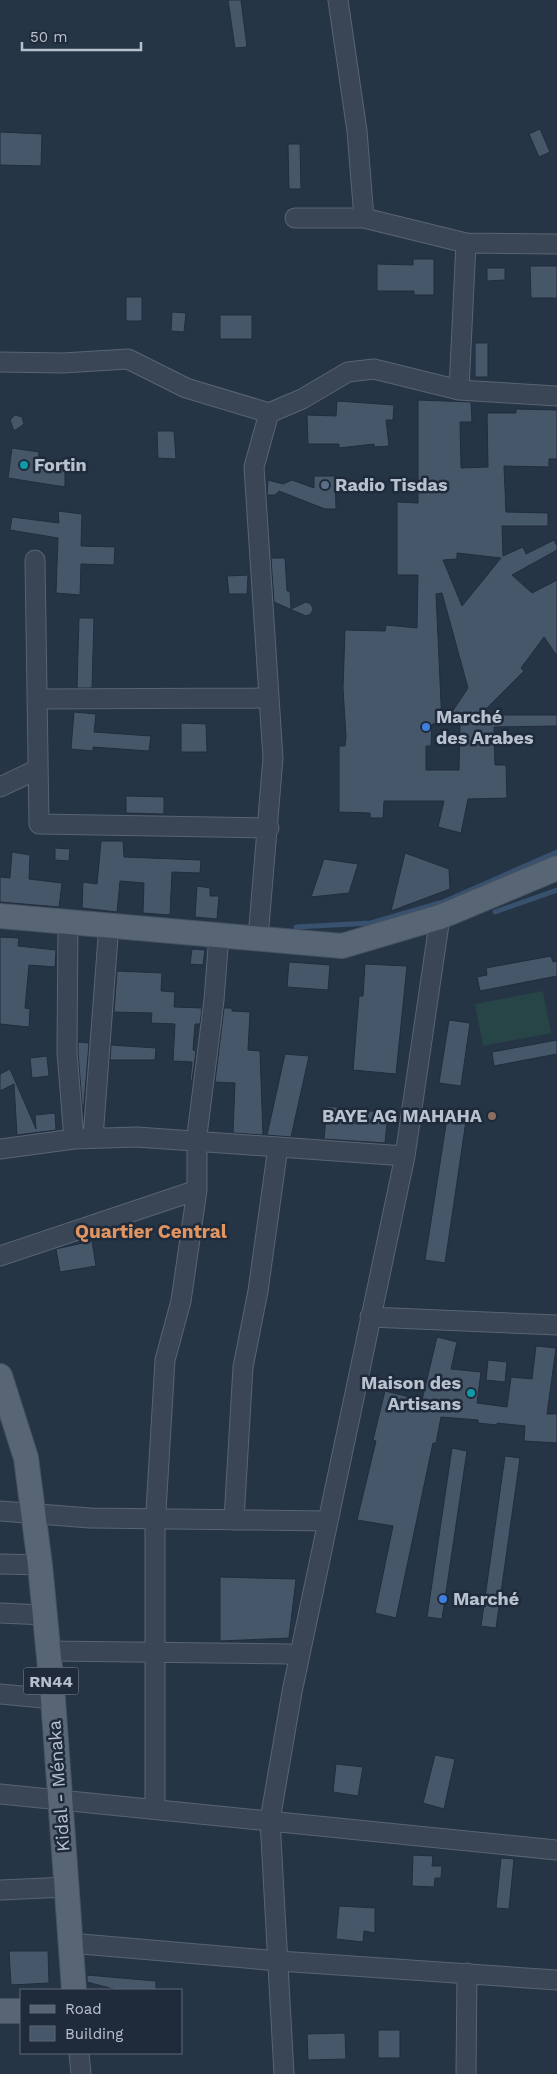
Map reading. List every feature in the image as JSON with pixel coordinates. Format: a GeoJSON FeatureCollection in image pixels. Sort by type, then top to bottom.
{"type":"FeatureCollection","features":[{"type":"Feature","properties":{"kind":"main road"},"geometry":{"type":"LineString","coordinates":[[0,916],[109,924],[342,946],[440,917],[557,868]]}},
{"type":"Feature","properties":{"kind":"main road","name":"Kidal - Ménaka"},"geometry":{"type":"LineString","coordinates":[[0,1376],[26,1458],[40,1565],[53,1699],[74,1989]]}},
{"type":"Feature","properties":{"kind":"main road"},"geometry":{"type":"LineString","coordinates":[[0,2011],[20,2011]]}},
{"type":"Feature","properties":{"kind":"street"},"geometry":{"type":"LineString","coordinates":[[338,0],[358,130],[364,218]]}},
{"type":"Feature","properties":{"kind":"street"},"geometry":{"type":"LineString","coordinates":[[295,218],[364,218],[466,243],[557,244]]}},
{"type":"Feature","properties":{"kind":"street"},"geometry":{"type":"LineString","coordinates":[[459,390],[466,243]]}},
{"type":"Feature","properties":{"kind":"street"},"geometry":{"type":"LineString","coordinates":[[0,362],[63,364],[128,359],[186,388],[269,413],[302,399],[348,372],[374,369],[459,390],[557,396]]}},
{"type":"Feature","properties":{"kind":"street"},"geometry":{"type":"LineString","coordinates":[[258,938],[269,828],[273,758],[254,467],[269,413]]}},
{"type":"Feature","properties":{"kind":"street"},"geometry":{"type":"LineString","coordinates":[[35,560],[39,824],[269,828]]}},
{"type":"Feature","properties":{"kind":"street"},"geometry":{"type":"LineString","coordinates":[[37,699],[269,698]]}},
{"type":"Feature","properties":{"kind":"street"},"geometry":{"type":"LineString","coordinates":[[0,787],[38,769]]}},
{"type":"Feature","properties":{"kind":"street"},"geometry":{"type":"LineString","coordinates":[[284,2074],[270,1820],[299,1659],[405,1156],[440,917]]}},
{"type":"Feature","properties":{"kind":"street"},"geometry":{"type":"LineString","coordinates":[[68,921],[67,1052],[74,1139]]}},
{"type":"Feature","properties":{"kind":"street"},"geometry":{"type":"LineString","coordinates":[[94,1138],[109,924]]}},
{"type":"Feature","properties":{"kind":"street"},"geometry":{"type":"LineString","coordinates":[[155,1809],[156,1518],[165,1360],[181,1301],[197,1190],[198,1141],[219,935]]}},
{"type":"Feature","properties":{"kind":"street"},"geometry":{"type":"LineString","coordinates":[[0,1149],[74,1139],[137,1137],[405,1156]]}},
{"type":"Feature","properties":{"kind":"street"},"geometry":{"type":"LineString","coordinates":[[234,1520],[243,1367],[258,1291],[278,1147]]}},
{"type":"Feature","properties":{"kind":"street"},"geometry":{"type":"LineString","coordinates":[[0,1256],[197,1190]]}},
{"type":"Feature","properties":{"kind":"street"},"geometry":{"type":"LineString","coordinates":[[370,1317],[557,1325]]}},
{"type":"Feature","properties":{"kind":"street"},"geometry":{"type":"LineString","coordinates":[[0,1511],[90,1518],[328,1521]]}},
{"type":"Feature","properties":{"kind":"street"},"geometry":{"type":"LineString","coordinates":[[0,1564],[40,1565]]}},
{"type":"Feature","properties":{"kind":"street"},"geometry":{"type":"LineString","coordinates":[[0,1613],[44,1615]]}},
{"type":"Feature","properties":{"kind":"street"},"geometry":{"type":"LineString","coordinates":[[49,1650],[289,1654],[299,1659]]}},
{"type":"Feature","properties":{"kind":"street"},"geometry":{"type":"LineString","coordinates":[[0,1694],[53,1699]]}},
{"type":"Feature","properties":{"kind":"street"},"geometry":{"type":"LineString","coordinates":[[0,1794],[557,1850]]}},
{"type":"Feature","properties":{"kind":"street"},"geometry":{"type":"LineString","coordinates":[[0,1890],[67,1887]]}},
{"type":"Feature","properties":{"kind":"street"},"geometry":{"type":"LineString","coordinates":[[70,1943],[279,1961],[557,1980]]}},
{"type":"Feature","properties":{"kind":"street"},"geometry":{"type":"LineString","coordinates":[[466,2074],[467,1973]]}},
{"type":"Feature","properties":{"kind":"street"},"geometry":{"type":"LineString","coordinates":[[79,2054],[81,2074]]}},
{"type":"Feature","properties":{"kind":"green space"},"geometry":{"type":"Polygon","coordinates":[[[543,991],[551,1033],[483,1046],[475,1004],[543,991]]]}},
{"type":"Feature","properties":{"kind":"building"},"geometry":{"type":"Polygon","coordinates":[[[228,0],[241,0],[247,47],[235,48],[228,0]]]}},
{"type":"Feature","properties":{"kind":"building"},"geometry":{"type":"Polygon","coordinates":[[[540,129],[550,152],[539,157],[529,134],[540,129]]]}},
{"type":"Feature","properties":{"kind":"building"},"geometry":{"type":"Polygon","coordinates":[[[0,132],[42,134],[41,166],[0,165],[0,132]]]}},
{"type":"Feature","properties":{"kind":"building"},"geometry":{"type":"Polygon","coordinates":[[[288,144],[300,144],[301,189],[289,189],[288,144]]]}},
{"type":"Feature","properties":{"kind":"building"},"geometry":{"type":"Polygon","coordinates":[[[413,259],[434,259],[434,295],[414,295],[414,291],[377,291],[377,264],[413,265],[413,259]]]}},
{"type":"Feature","properties":{"kind":"building"},"geometry":{"type":"Polygon","coordinates":[[[530,266],[557,266],[557,298],[531,298],[530,266]]]}},
{"type":"Feature","properties":{"kind":"building"},"geometry":{"type":"Polygon","coordinates":[[[487,268],[505,268],[505,280],[487,281],[487,268]]]}},
{"type":"Feature","properties":{"kind":"building"},"geometry":{"type":"Polygon","coordinates":[[[126,297],[142,297],[142,321],[126,321],[126,297]]]}},
{"type":"Feature","properties":{"kind":"building"},"geometry":{"type":"Polygon","coordinates":[[[172,312],[186,313],[184,332],[171,331],[172,312]]]}},
{"type":"Feature","properties":{"kind":"building"},"geometry":{"type":"Polygon","coordinates":[[[220,315],[252,315],[252,339],[220,339],[220,315]]]}},
{"type":"Feature","properties":{"kind":"building"},"geometry":{"type":"Polygon","coordinates":[[[475,343],[488,343],[488,377],[475,377],[475,343]]]}},
{"type":"Feature","properties":{"kind":"building"},"geometry":{"type":"Polygon","coordinates":[[[418,400],[471,402],[472,422],[460,422],[461,468],[488,467],[487,413],[516,413],[516,409],[557,410],[557,459],[549,459],[549,467],[504,466],[506,512],[548,513],[548,526],[502,526],[503,556],[523,547],[526,554],[554,540],[557,546],[557,550],[512,575],[532,593],[557,580],[557,656],[544,637],[521,668],[524,671],[480,715],[557,715],[557,726],[494,727],[495,765],[506,765],[507,798],[468,799],[461,833],[438,827],[444,801],[384,801],[383,818],[370,818],[370,813],[339,812],[339,746],[345,746],[346,737],[343,688],[345,630],[385,631],[386,625],[417,628],[418,575],[397,575],[397,502],[418,503],[418,400]],[[457,553],[457,559],[443,560],[462,606],[501,558],[457,553]],[[442,593],[436,594],[442,724],[432,724],[431,746],[426,746],[426,770],[459,770],[460,725],[444,724],[468,688],[442,593]]]}},
{"type":"Feature","properties":{"kind":"building"},"geometry":{"type":"Polygon","coordinates":[[[337,401],[394,405],[393,420],[386,420],[389,446],[374,447],[374,444],[339,448],[339,444],[308,444],[307,415],[336,416],[337,401]]]}},
{"type":"Feature","properties":{"kind":"building"},"geometry":{"type":"Polygon","coordinates":[[[15,415],[22,417],[24,424],[14,431],[10,420],[15,415]]]}},
{"type":"Feature","properties":{"kind":"building"},"geometry":{"type":"Polygon","coordinates":[[[157,431],[174,431],[176,459],[158,458],[157,431]]]}},
{"type":"Feature","properties":{"kind":"building","name":"Fortin"},"geometry":{"type":"Polygon","coordinates":[[[12,448],[39,452],[38,466],[65,468],[65,487],[8,478],[12,448]]]}},
{"type":"Feature","properties":{"kind":"building"},"geometry":{"type":"Polygon","coordinates":[[[314,476],[335,476],[336,509],[325,509],[279,491],[275,495],[267,495],[268,480],[283,484],[292,480],[314,488],[314,476]]]}},
{"type":"Feature","properties":{"kind":"building"},"geometry":{"type":"Polygon","coordinates":[[[58,511],[82,514],[81,546],[115,547],[114,565],[81,564],[80,595],[56,593],[58,538],[10,530],[12,517],[59,523],[58,511]]]}},
{"type":"Feature","properties":{"kind":"building"},"geometry":{"type":"Polygon","coordinates":[[[271,558],[285,558],[287,591],[290,591],[291,609],[306,602],[311,604],[313,609],[311,614],[306,616],[274,602],[271,558]]]}},
{"type":"Feature","properties":{"kind":"building"},"geometry":{"type":"Polygon","coordinates":[[[248,575],[247,594],[229,594],[227,576],[248,575]]]}},
{"type":"Feature","properties":{"kind":"building"},"geometry":{"type":"Polygon","coordinates":[[[79,618],[94,618],[92,688],[77,688],[79,618]]]}},
{"type":"Feature","properties":{"kind":"building"},"geometry":{"type":"Polygon","coordinates":[[[74,712],[96,714],[94,732],[151,736],[149,751],[93,747],[93,751],[71,749],[74,712]]]}},
{"type":"Feature","properties":{"kind":"building"},"geometry":{"type":"Polygon","coordinates":[[[181,723],[206,724],[207,752],[181,752],[181,723]]]}},
{"type":"Feature","properties":{"kind":"building"},"geometry":{"type":"Polygon","coordinates":[[[126,796],[164,797],[164,814],[126,813],[126,796]]]}},
{"type":"Feature","properties":{"kind":"building"},"geometry":{"type":"Polygon","coordinates":[[[101,841],[123,841],[124,857],[201,860],[200,873],[172,872],[170,915],[143,913],[144,883],[120,881],[117,912],[82,908],[83,882],[97,884],[101,841]]]}},
{"type":"Feature","properties":{"kind":"building"},"geometry":{"type":"Polygon","coordinates":[[[55,848],[70,849],[69,861],[55,860],[55,848]]]}},
{"type":"Feature","properties":{"kind":"building"},"geometry":{"type":"Polygon","coordinates":[[[12,852],[30,855],[29,879],[62,883],[59,907],[0,902],[0,877],[10,878],[12,852]]]}},
{"type":"Feature","properties":{"kind":"building"},"geometry":{"type":"Polygon","coordinates":[[[405,853],[449,869],[450,889],[391,911],[405,853]]]}},
{"type":"Feature","properties":{"kind":"building"},"geometry":{"type":"Polygon","coordinates":[[[324,859],[358,864],[349,893],[311,897],[324,859]]]}},
{"type":"Feature","properties":{"kind":"building"},"geometry":{"type":"Polygon","coordinates":[[[197,886],[210,888],[210,896],[219,896],[217,919],[195,917],[197,886]]]}},
{"type":"Feature","properties":{"kind":"building"},"geometry":{"type":"Polygon","coordinates":[[[0,937],[19,938],[18,946],[56,950],[55,967],[29,965],[25,1008],[30,1009],[29,1027],[0,1024],[0,937]]]}},
{"type":"Feature","properties":{"kind":"building"},"geometry":{"type":"Polygon","coordinates":[[[192,949],[205,950],[203,965],[190,964],[192,949]]]}},
{"type":"Feature","properties":{"kind":"building"},"geometry":{"type":"Polygon","coordinates":[[[551,956],[553,962],[557,961],[557,976],[480,991],[477,977],[487,975],[486,968],[551,956]]]}},
{"type":"Feature","properties":{"kind":"building"},"geometry":{"type":"Polygon","coordinates":[[[289,962],[330,965],[328,990],[287,987],[289,962]]]}},
{"type":"Feature","properties":{"kind":"building"},"geometry":{"type":"Polygon","coordinates":[[[365,964],[407,966],[396,1074],[353,1070],[359,996],[363,996],[365,964]]]}},
{"type":"Feature","properties":{"kind":"building"},"geometry":{"type":"Polygon","coordinates":[[[117,971],[162,973],[161,991],[175,992],[174,1007],[202,1008],[200,1024],[195,1024],[193,1050],[196,1051],[192,1081],[190,1081],[192,1062],[173,1061],[175,1024],[151,1023],[152,1013],[114,1012],[117,971]]]}},
{"type":"Feature","properties":{"kind":"building"},"geometry":{"type":"Polygon","coordinates":[[[224,1008],[232,1008],[232,1011],[250,1012],[248,1050],[260,1051],[263,1135],[233,1133],[235,1083],[215,1082],[224,1008]]]}},
{"type":"Feature","properties":{"kind":"building"},"geometry":{"type":"Polygon","coordinates":[[[449,1020],[470,1023],[461,1086],[439,1083],[449,1020]]]}},
{"type":"Feature","properties":{"kind":"building"},"geometry":{"type":"Polygon","coordinates":[[[557,1040],[557,1054],[494,1066],[492,1052],[557,1040]]]}},
{"type":"Feature","properties":{"kind":"building"},"geometry":{"type":"Polygon","coordinates":[[[78,1042],[89,1043],[83,1116],[78,1052],[78,1042]]]}},
{"type":"Feature","properties":{"kind":"building"},"geometry":{"type":"Polygon","coordinates":[[[111,1045],[156,1048],[155,1060],[110,1060],[111,1045]]]}},
{"type":"Feature","properties":{"kind":"building"},"geometry":{"type":"Polygon","coordinates":[[[285,1054],[309,1056],[291,1137],[267,1135],[285,1054]]]}},
{"type":"Feature","properties":{"kind":"building"},"geometry":{"type":"Polygon","coordinates":[[[47,1056],[49,1076],[32,1078],[30,1058],[47,1056]]]}},
{"type":"Feature","properties":{"kind":"building"},"geometry":{"type":"Polygon","coordinates":[[[10,1069],[36,1129],[35,1115],[55,1113],[56,1130],[17,1135],[14,1084],[0,1091],[0,1074],[10,1069]]]}},
{"type":"Feature","properties":{"kind":"building"},"geometry":{"type":"Polygon","coordinates":[[[327,1106],[388,1113],[385,1143],[324,1139],[327,1106]]]}},
{"type":"Feature","properties":{"kind":"building"},"geometry":{"type":"Polygon","coordinates":[[[447,1118],[466,1121],[445,1263],[425,1260],[447,1118]]]}},
{"type":"Feature","properties":{"kind":"building"},"geometry":{"type":"Polygon","coordinates":[[[92,1241],[96,1266],[60,1272],[56,1249],[92,1241]]]}},
{"type":"Feature","properties":{"kind":"building"},"geometry":{"type":"Polygon","coordinates":[[[437,1337],[457,1342],[451,1369],[481,1372],[477,1403],[507,1407],[511,1377],[532,1379],[536,1346],[556,1348],[547,1414],[557,1414],[557,1443],[524,1441],[525,1426],[478,1423],[478,1420],[441,1417],[436,1443],[433,1443],[396,1618],[375,1613],[393,1526],[357,1520],[376,1441],[373,1440],[385,1391],[422,1400],[437,1337]]]}},
{"type":"Feature","properties":{"kind":"building"},"geometry":{"type":"Polygon","coordinates":[[[488,1360],[507,1362],[505,1382],[486,1380],[488,1360]]]}},
{"type":"Feature","properties":{"kind":"building"},"geometry":{"type":"Polygon","coordinates":[[[452,1448],[467,1451],[442,1619],[427,1617],[452,1448]]]}},
{"type":"Feature","properties":{"kind":"building"},"geometry":{"type":"Polygon","coordinates":[[[505,1456],[520,1458],[496,1628],[481,1626],[505,1456]]]}},
{"type":"Feature","properties":{"kind":"building"},"geometry":{"type":"Polygon","coordinates":[[[220,1577],[296,1579],[289,1638],[220,1641],[220,1577]]]}},
{"type":"Feature","properties":{"kind":"building"},"geometry":{"type":"Polygon","coordinates":[[[435,1755],[455,1759],[444,1809],[423,1803],[435,1755]]]}},
{"type":"Feature","properties":{"kind":"building"},"geometry":{"type":"Polygon","coordinates":[[[336,1764],[363,1767],[358,1796],[333,1792],[336,1764]]]}},
{"type":"Feature","properties":{"kind":"building"},"geometry":{"type":"Polygon","coordinates":[[[413,1855],[433,1856],[432,1866],[442,1866],[441,1878],[435,1878],[434,1887],[412,1886],[413,1855]]]}},
{"type":"Feature","properties":{"kind":"building"},"geometry":{"type":"Polygon","coordinates":[[[501,1858],[514,1859],[509,1909],[496,1908],[501,1858]]]}},
{"type":"Feature","properties":{"kind":"building"},"geometry":{"type":"Polygon","coordinates":[[[339,1906],[375,1908],[375,1933],[364,1931],[363,1942],[336,1939],[339,1906]]]}},
{"type":"Feature","properties":{"kind":"building"},"geometry":{"type":"Polygon","coordinates":[[[9,1951],[48,1951],[49,1983],[11,1985],[9,1951]]]}},
{"type":"Feature","properties":{"kind":"building"},"geometry":{"type":"Polygon","coordinates":[[[87,1975],[156,1981],[156,1989],[113,1989],[87,1982],[87,1975]]]}},
{"type":"Feature","properties":{"kind":"building"},"geometry":{"type":"Polygon","coordinates":[[[378,2030],[400,2030],[400,2058],[378,2058],[378,2030]]]}},
{"type":"Feature","properties":{"kind":"building"},"geometry":{"type":"Polygon","coordinates":[[[345,2033],[346,2059],[308,2060],[307,2034],[345,2033]]]}},
{"type":"Feature","properties":{"kind":"waterway"},"geometry":{"type":"LineString","coordinates":[[296,927],[371,923],[443,902],[557,852]]}},
{"type":"Feature","properties":{"kind":"waterway"},"geometry":{"type":"LineString","coordinates":[[495,912],[557,890]]}},
{"type":"Feature","properties":{"kind":"place","name":"Fortin"},"geometry":{"type":"Point","coordinates":[24,465]}},
{"type":"Feature","properties":{"kind":"place","name":"Radio Tisdas"},"geometry":{"type":"Point","coordinates":[325,485]}},
{"type":"Feature","properties":{"kind":"place","name":"Marché des Arabes"},"geometry":{"type":"Point","coordinates":[426,727]}},
{"type":"Feature","properties":{"kind":"place","name":"BAYE AG MAHAHA"},"geometry":{"type":"Point","coordinates":[492,1116]}},
{"type":"Feature","properties":{"kind":"place","name":"Maison des Artisans"},"geometry":{"type":"Point","coordinates":[471,1393]}},
{"type":"Feature","properties":{"kind":"place","name":"Marché"},"geometry":{"type":"Point","coordinates":[443,1599]}},
{"type":"Feature","properties":{"kind":"district","name":"Quartier Central"},"geometry":{"type":"Point","coordinates":[151,1231]}}]}
